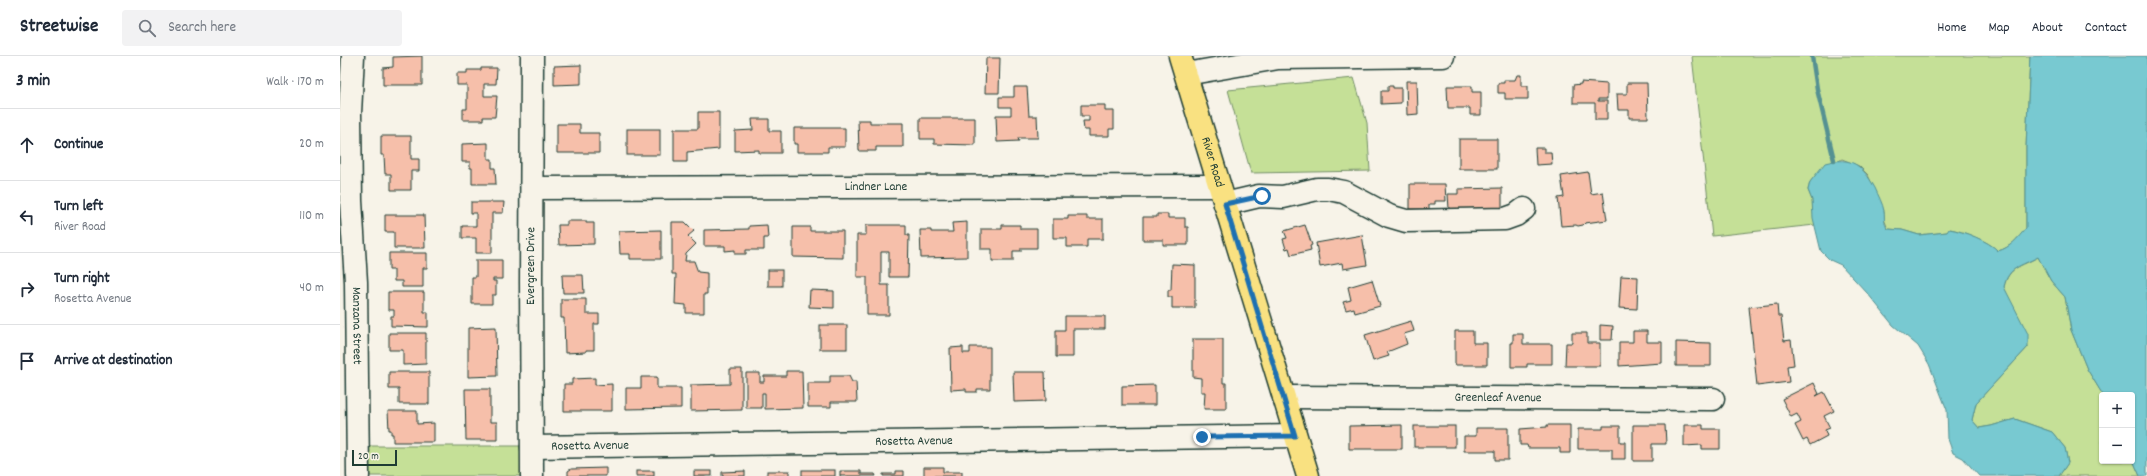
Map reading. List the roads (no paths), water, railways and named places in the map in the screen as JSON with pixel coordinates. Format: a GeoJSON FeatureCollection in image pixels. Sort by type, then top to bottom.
{"type":"FeatureCollection","features":[{"type":"Feature","properties":{"kind":"main road","name":"River Road"},"geometry":{"type":"LineString","coordinates":[[1183,65],[1308,476]]}},
{"type":"Feature","properties":{"kind":"street","name":"Manzana Street"},"geometry":{"type":"LineString","coordinates":[[353,56],[345,113],[351,201],[348,299],[349,452],[358,476]]}},
{"type":"Feature","properties":{"kind":"street","name":"Evergreen Drive"},"geometry":{"type":"LineString","coordinates":[[532,56],[532,476]]}},
{"type":"Feature","properties":{"kind":"street"},"geometry":{"type":"LineString","coordinates":[[1183,65],[1278,58],[1443,56]]}},
{"type":"Feature","properties":{"kind":"street","name":"Lindner Lane"},"geometry":{"type":"LineString","coordinates":[[532,188],[1222,195],[1283,197],[1322,189],[1344,192],[1389,216],[1406,221],[1505,219],[1516,215],[1524,209]]}},
{"type":"Feature","properties":{"kind":"street","name":"Greenleaf Avenue"},"geometry":{"type":"LineString","coordinates":[[1284,397],[1713,399]]}},
{"type":"Feature","properties":{"kind":"street","name":"Rosetta Avenue"},"geometry":{"type":"LineString","coordinates":[[532,447],[1295,436]]}},
{"type":"Feature","properties":{"kind":"water"},"geometry":{"type":"Polygon","coordinates":[[[2030,56],[2147,56],[2147,476],[2140,476],[2135,464],[2135,392],[2101,392],[2087,369],[2071,330],[2065,297],[2051,281],[2038,257],[2012,271],[2006,280],[2004,287],[2028,334],[2028,347],[1976,403],[1972,420],[1979,428],[2015,419],[2052,432],[2065,448],[2068,463],[2059,476],[1979,476],[1963,458],[1953,453],[1948,439],[1947,410],[1929,364],[1918,346],[1893,325],[1868,294],[1841,265],[1830,260],[1821,251],[1813,218],[1812,200],[1808,190],[1810,182],[1825,163],[1834,161],[1855,164],[1866,173],[1883,205],[1885,223],[1888,229],[1902,230],[1919,235],[1947,232],[1949,229],[1968,234],[1982,240],[1998,251],[2006,248],[2014,242],[2026,228],[2026,148],[2030,56]]]}},
{"type":"Feature","properties":{"kind":"waterway"},"geometry":{"type":"LineString","coordinates":[[1812,56],[1817,89],[1834,160]]}}]}
